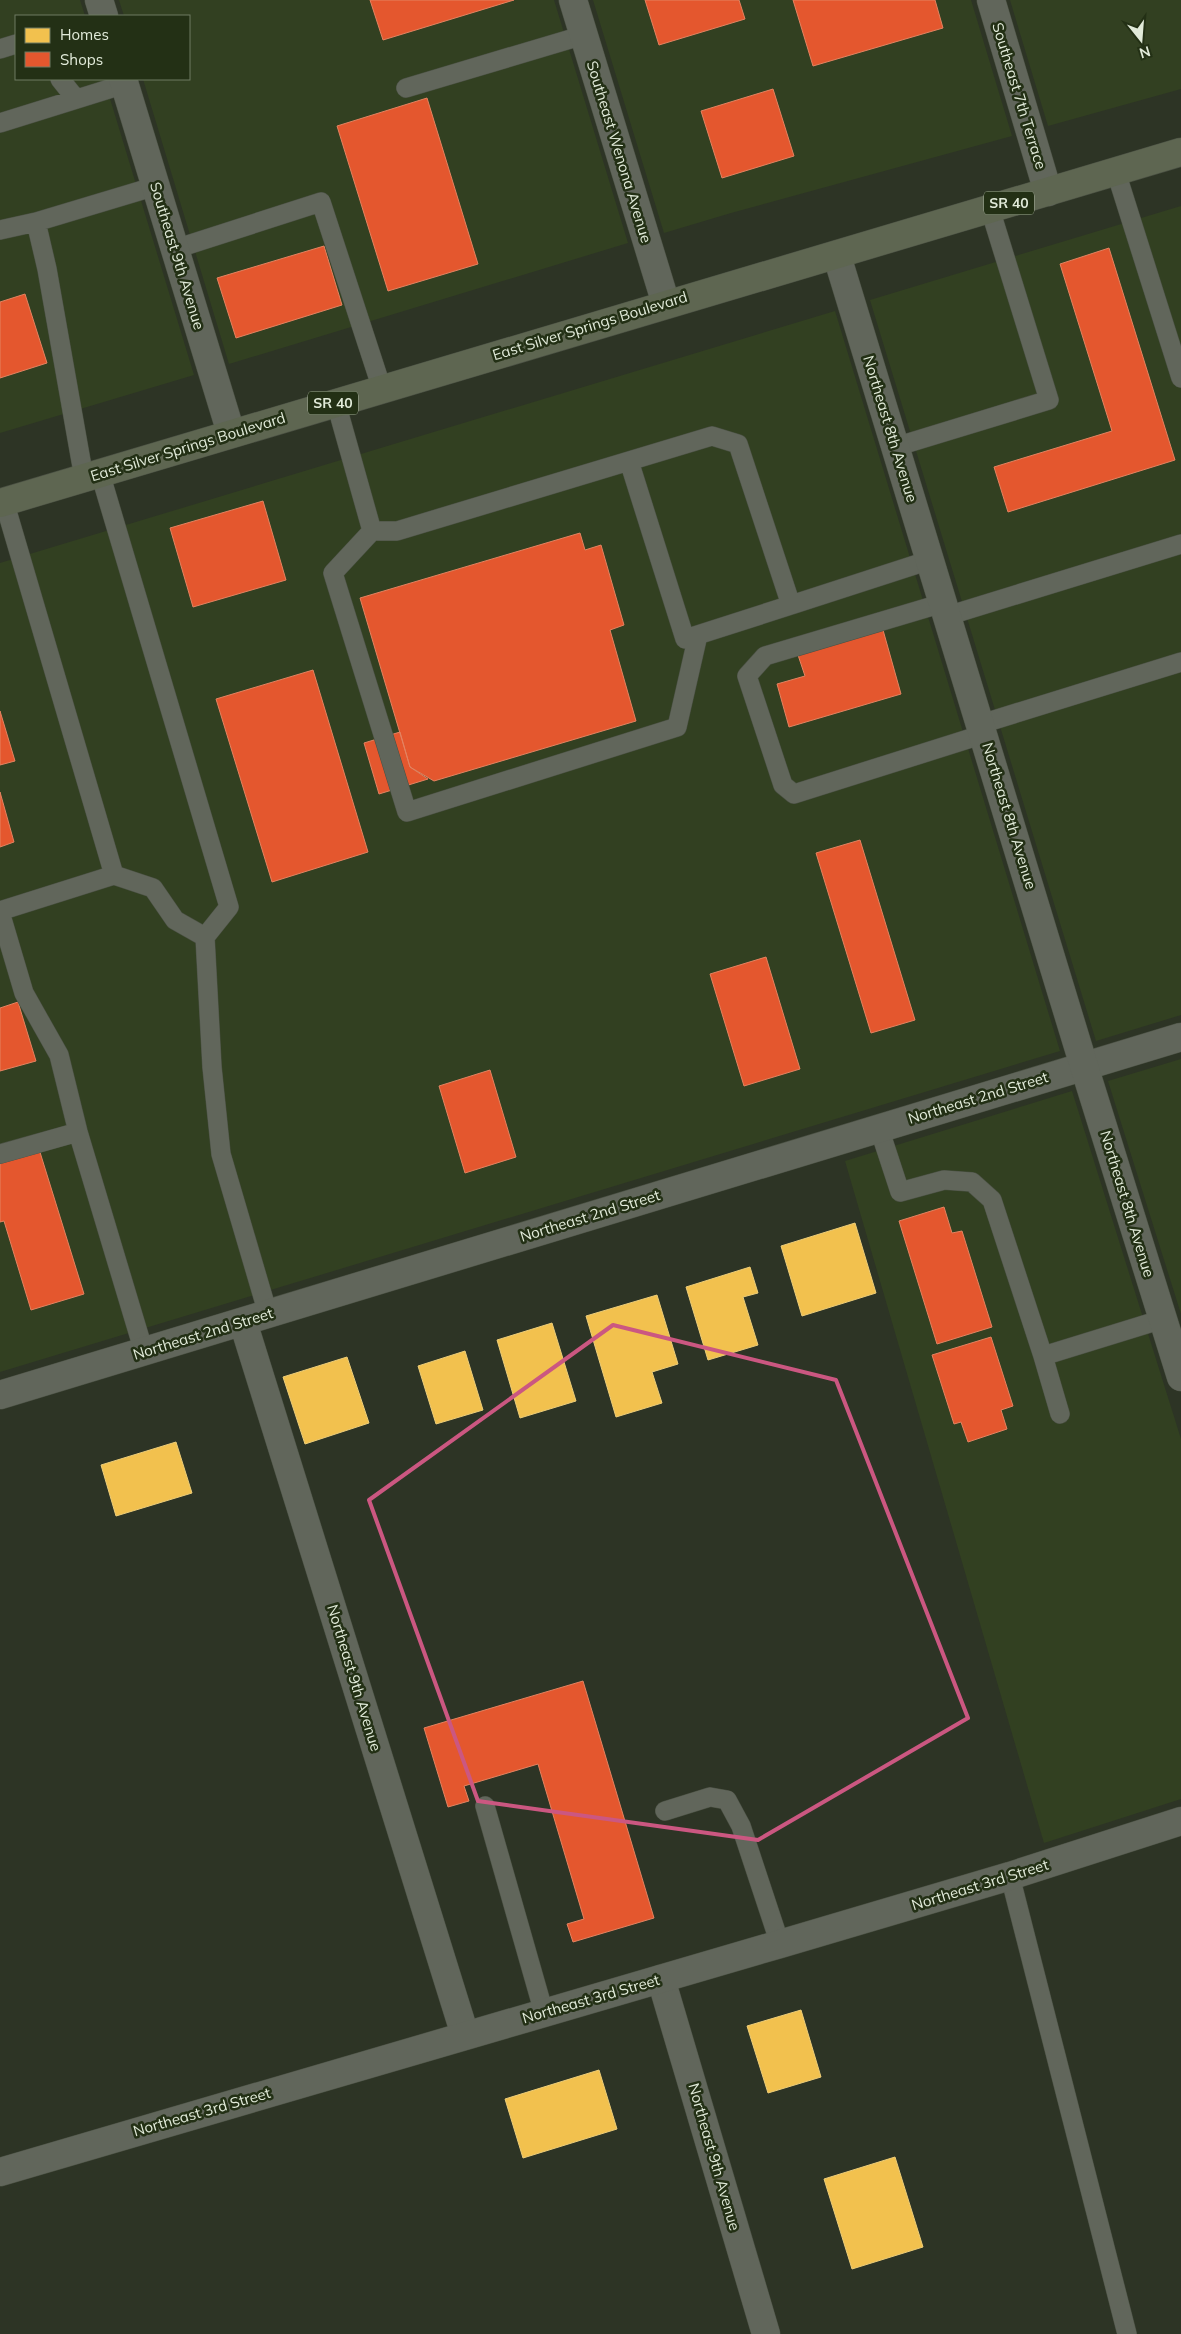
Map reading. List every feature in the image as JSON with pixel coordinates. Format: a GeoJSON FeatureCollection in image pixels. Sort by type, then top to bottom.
{"type":"FeatureCollection","features":[{"type":"Feature","properties":{"kind":"main road","name":"East Silver Springs Boulevard"},"geometry":{"type":"LineString","coordinates":[[2,502],[666,304],[837,256],[1181,152]]}},
{"type":"Feature","properties":{"kind":"street"},"geometry":{"type":"LineString","coordinates":[[99,0],[104,15]]}},
{"type":"Feature","properties":{"kind":"street","name":"Southeast Wenona Avenue"},"geometry":{"type":"LineString","coordinates":[[573,0],[666,304]]}},
{"type":"Feature","properties":{"kind":"street","name":"Southeast 7th Terrace"},"geometry":{"type":"LineString","coordinates":[[991,0],[1048,192]]}},
{"type":"Feature","properties":{"kind":"street","name":"Southeast 9th Avenue"},"geometry":{"type":"LineString","coordinates":[[124,81],[231,433]]}},
{"type":"Feature","properties":{"kind":"street","name":"Northeast 8th Avenue"},"geometry":{"type":"LineString","coordinates":[[837,256],[1181,1377]]}},
{"type":"Feature","properties":{"kind":"street","name":"Northeast 2nd Street"},"geometry":{"type":"LineString","coordinates":[[0,1395],[1181,1037]]}},
{"type":"Feature","properties":{"kind":"street","name":"Northeast 9th Avenue"},"geometry":{"type":"LineString","coordinates":[[243,1322],[465,2035]]}},
{"type":"Feature","properties":{"kind":"street","name":"Northeast 3rd Street"},"geometry":{"type":"LineString","coordinates":[[0,2172],[465,2035],[661,1980],[1010,1876],[1181,1821]]}},
{"type":"Feature","properties":{"kind":"street","name":"Northeast 9th Avenue"},"geometry":{"type":"LineString","coordinates":[[661,1980],[766,2334]]}},
{"type":"Feature","properties":{"kind":"lane"},"geometry":{"type":"LineString","coordinates":[[406,88],[584,35]]}},
{"type":"Feature","properties":{"kind":"lane"},"geometry":{"type":"LineString","coordinates":[[0,49],[15,44]]}},
{"type":"Feature","properties":{"kind":"lane"},"geometry":{"type":"LineString","coordinates":[[61,80],[76,99]]}},
{"type":"Feature","properties":{"kind":"lane"},"geometry":{"type":"LineString","coordinates":[[0,123],[76,99],[124,81]]}},
{"type":"Feature","properties":{"kind":"lane"},"geometry":{"type":"LineString","coordinates":[[1116,172],[1181,378]]}},
{"type":"Feature","properties":{"kind":"lane"},"geometry":{"type":"LineString","coordinates":[[0,230],[36,222],[156,186]]}},
{"type":"Feature","properties":{"kind":"lane"},"geometry":{"type":"LineString","coordinates":[[175,249],[321,202],[382,388]]}},
{"type":"Feature","properties":{"kind":"lane"},"geometry":{"type":"LineString","coordinates":[[895,447],[1049,400],[990,209]]}},
{"type":"Feature","properties":{"kind":"lane"},"geometry":{"type":"LineString","coordinates":[[36,222],[92,475],[229,907],[205,937],[212,1067],[221,1154],[268,1314]]}},
{"type":"Feature","properties":{"kind":"lane"},"geometry":{"type":"LineString","coordinates":[[336,402],[372,531]]}},
{"type":"Feature","properties":{"kind":"lane"},"geometry":{"type":"LineString","coordinates":[[698,635],[677,727],[407,812],[333,573],[372,531],[396,530],[712,436],[738,444],[791,605]]}},
{"type":"Feature","properties":{"kind":"lane"},"geometry":{"type":"LineString","coordinates":[[629,461],[685,639],[930,560]]}},
{"type":"Feature","properties":{"kind":"lane"},"geometry":{"type":"LineString","coordinates":[[2,502],[114,875]]}},
{"type":"Feature","properties":{"kind":"lane"},"geometry":{"type":"LineString","coordinates":[[1181,544],[945,610],[765,656],[747,676],[783,785],[794,794],[1181,662]]}},
{"type":"Feature","properties":{"kind":"lane"},"geometry":{"type":"LineString","coordinates":[[144,1352],[78,1132],[59,1055],[24,993],[0,911],[114,875],[153,888],[175,920],[205,937]]}},
{"type":"Feature","properties":{"kind":"lane"},"geometry":{"type":"LineString","coordinates":[[879,1128],[900,1192],[944,1180],[972,1182],[992,1200],[1060,1414]]}},
{"type":"Feature","properties":{"kind":"lane"},"geometry":{"type":"LineString","coordinates":[[0,1154],[78,1132]]}},
{"type":"Feature","properties":{"kind":"lane"},"geometry":{"type":"LineString","coordinates":[[1043,1356],[1163,1319]]}},
{"type":"Feature","properties":{"kind":"lane"},"geometry":{"type":"LineString","coordinates":[[665,1811],[710,1797],[727,1800],[741,1826],[780,1944]]}},
{"type":"Feature","properties":{"kind":"lane"},"geometry":{"type":"LineString","coordinates":[[485,1806],[544,2013]]}},
{"type":"Feature","properties":{"kind":"lane"},"geometry":{"type":"LineString","coordinates":[[1010,1876],[1127,2334]]}},
{"type":"Feature","properties":{"kind":"highlighted area"},"geometry":{"type":"Polygon","coordinates":[[[613,1325],[836,1380],[968,1718],[758,1840],[478,1801],[369,1500],[613,1325]]]}},
{"type":"Feature","properties":{"kind":"shaded area"},"geometry":{"type":"Polygon","coordinates":[[[0,0],[80,0],[85,15],[15,15],[15,80],[104,80],[194,375],[0,433],[0,0]]]}},
{"type":"Feature","properties":{"kind":"shaded area"},"geometry":{"type":"Polygon","coordinates":[[[119,0],[554,0],[628,243],[229,364],[143,80],[190,80],[190,15],[124,15],[119,0]]]}},
{"type":"Feature","properties":{"kind":"shaded area"},"geometry":{"type":"Polygon","coordinates":[[[593,0],[971,0],[1012,136],[664,233],[593,0]]]}},
{"type":"Feature","properties":{"kind":"shaded area"},"geometry":{"type":"Polygon","coordinates":[[[1010,0],[1181,0],[1181,89],[1048,126],[1010,0]]]}},
{"type":"Feature","properties":{"kind":"shaded area"},"geometry":{"type":"Polygon","coordinates":[[[1181,206],[1181,1015],[1096,1041],[870,300],[1181,206]]]}},
{"type":"Feature","properties":{"kind":"shaded area"},"geometry":{"type":"Polygon","coordinates":[[[835,311],[1060,1051],[0,1372],[0,563],[835,311]]]}},
{"type":"Feature","properties":{"kind":"shaded area"},"geometry":{"type":"Polygon","coordinates":[[[1181,1059],[1181,1314],[1108,1081],[1181,1059]]]}},
{"type":"Feature","properties":{"kind":"shaded area"},"geometry":{"type":"Polygon","coordinates":[[[1072,1091],[1181,1439],[1181,1799],[1044,1843],[845,1161],[1072,1091]]]}},
{"type":"Feature","properties":{"kind":"building: Homes"},"geometry":{"type":"Polygon","coordinates":[[[855,1223],[876,1293],[802,1316],[781,1246],[855,1223]]]}},
{"type":"Feature","properties":{"kind":"building: Homes"},"geometry":{"type":"Polygon","coordinates":[[[750,1267],[758,1293],[743,1297],[758,1345],[708,1360],[686,1287],[750,1267]]]}},
{"type":"Feature","properties":{"kind":"building: Homes"},"geometry":{"type":"Polygon","coordinates":[[[657,1295],[678,1364],[652,1372],[662,1403],[616,1417],[586,1316],[657,1295]]]}},
{"type":"Feature","properties":{"kind":"building: Homes"},"geometry":{"type":"Polygon","coordinates":[[[552,1323],[576,1401],[520,1418],[497,1340],[552,1323]]]}},
{"type":"Feature","properties":{"kind":"building: Homes"},"geometry":{"type":"Polygon","coordinates":[[[465,1351],[483,1410],[436,1424],[418,1366],[465,1351]]]}},
{"type":"Feature","properties":{"kind":"building: Homes"},"geometry":{"type":"Polygon","coordinates":[[[347,1357],[369,1423],[305,1444],[283,1377],[347,1357]]]}},
{"type":"Feature","properties":{"kind":"building: Homes"},"geometry":{"type":"Polygon","coordinates":[[[176,1442],[192,1493],[116,1516],[101,1465],[176,1442]]]}},
{"type":"Feature","properties":{"kind":"building: Homes"},"geometry":{"type":"Polygon","coordinates":[[[801,2010],[821,2077],[768,2093],[747,2026],[801,2010]]]}},
{"type":"Feature","properties":{"kind":"building: Homes"},"geometry":{"type":"Polygon","coordinates":[[[599,2070],[617,2129],[523,2158],[505,2099],[599,2070]]]}},
{"type":"Feature","properties":{"kind":"building: Homes"},"geometry":{"type":"Polygon","coordinates":[[[895,2157],[923,2247],[852,2269],[824,2179],[895,2157]]]}},
{"type":"Feature","properties":{"kind":"building: Shops"},"geometry":{"type":"Polygon","coordinates":[[[370,0],[514,0],[383,40],[370,0]]]}},
{"type":"Feature","properties":{"kind":"building: Shops"},"geometry":{"type":"Polygon","coordinates":[[[645,0],[739,0],[745,19],[659,45],[645,0]]]}},
{"type":"Feature","properties":{"kind":"building: Shops"},"geometry":{"type":"Polygon","coordinates":[[[793,0],[935,0],[943,28],[813,66],[793,0]]]}},
{"type":"Feature","properties":{"kind":"building: Shops"},"geometry":{"type":"Polygon","coordinates":[[[773,89],[794,156],[722,178],[701,111],[773,89]]]}},
{"type":"Feature","properties":{"kind":"building: Shops"},"geometry":{"type":"Polygon","coordinates":[[[427,98],[478,264],[388,291],[337,126],[427,98]]]}},
{"type":"Feature","properties":{"kind":"building: Shops"},"geometry":{"type":"Polygon","coordinates":[[[324,246],[342,305],[236,338],[217,278],[324,246]]]}},
{"type":"Feature","properties":{"kind":"building: Shops"},"geometry":{"type":"Polygon","coordinates":[[[1109,248],[1175,460],[1008,512],[994,467],[1112,431],[1060,264],[1109,248]]]}},
{"type":"Feature","properties":{"kind":"building: Shops"},"geometry":{"type":"Polygon","coordinates":[[[25,294],[47,363],[0,378],[0,302],[25,294]]]}},
{"type":"Feature","properties":{"kind":"building: Shops"},"geometry":{"type":"Polygon","coordinates":[[[263,501],[286,580],[193,607],[170,528],[263,501]]]}},
{"type":"Feature","properties":{"kind":"building: Shops"},"geometry":{"type":"Polygon","coordinates":[[[580,533],[585,550],[601,545],[624,625],[610,630],[636,721],[434,781],[410,767],[360,598],[580,533]]]}},
{"type":"Feature","properties":{"kind":"building: Shops"},"geometry":{"type":"Polygon","coordinates":[[[883,630],[901,694],[789,727],[777,684],[805,676],[798,655],[883,630]]]}},
{"type":"Feature","properties":{"kind":"building: Shops"},"geometry":{"type":"Polygon","coordinates":[[[313,670],[368,852],[272,882],[216,699],[313,670]]]}},
{"type":"Feature","properties":{"kind":"building: Shops"},"geometry":{"type":"Polygon","coordinates":[[[0,711],[15,761],[0,765],[0,711]]]}},
{"type":"Feature","properties":{"kind":"building: Shops"},"geometry":{"type":"Polygon","coordinates":[[[400,732],[410,767],[428,779],[379,794],[364,743],[400,732]]]}},
{"type":"Feature","properties":{"kind":"building: Shops"},"geometry":{"type":"Polygon","coordinates":[[[0,792],[14,842],[0,847],[0,792]]]}},
{"type":"Feature","properties":{"kind":"building: Shops"},"geometry":{"type":"Polygon","coordinates":[[[860,840],[915,1020],[871,1033],[816,853],[860,840]]]}},
{"type":"Feature","properties":{"kind":"building: Shops"},"geometry":{"type":"Polygon","coordinates":[[[766,957],[800,1069],[744,1086],[710,974],[766,957]]]}},
{"type":"Feature","properties":{"kind":"building: Shops"},"geometry":{"type":"Polygon","coordinates":[[[18,1002],[36,1061],[0,1071],[0,1008],[18,1002]]]}},
{"type":"Feature","properties":{"kind":"building: Shops"},"geometry":{"type":"Polygon","coordinates":[[[490,1070],[516,1157],[465,1173],[439,1086],[490,1070]]]}},
{"type":"Feature","properties":{"kind":"building: Shops"},"geometry":{"type":"Polygon","coordinates":[[[39,1149],[84,1294],[31,1310],[4,1221],[0,1222],[0,1161],[39,1149]]]}},
{"type":"Feature","properties":{"kind":"building: Shops"},"geometry":{"type":"Polygon","coordinates":[[[944,1207],[952,1233],[962,1231],[992,1327],[937,1344],[899,1221],[944,1207]]]}},
{"type":"Feature","properties":{"kind":"building: Shops"},"geometry":{"type":"Polygon","coordinates":[[[991,1337],[1013,1406],[1001,1410],[1007,1429],[968,1442],[961,1422],[954,1424],[932,1355],[991,1337]]]}},
{"type":"Feature","properties":{"kind":"building: Shops"},"geometry":{"type":"Polygon","coordinates":[[[583,1681],[654,1918],[573,1942],[567,1924],[584,1919],[538,1764],[464,1786],[469,1801],[448,1807],[424,1728],[583,1681]]]}}]}
